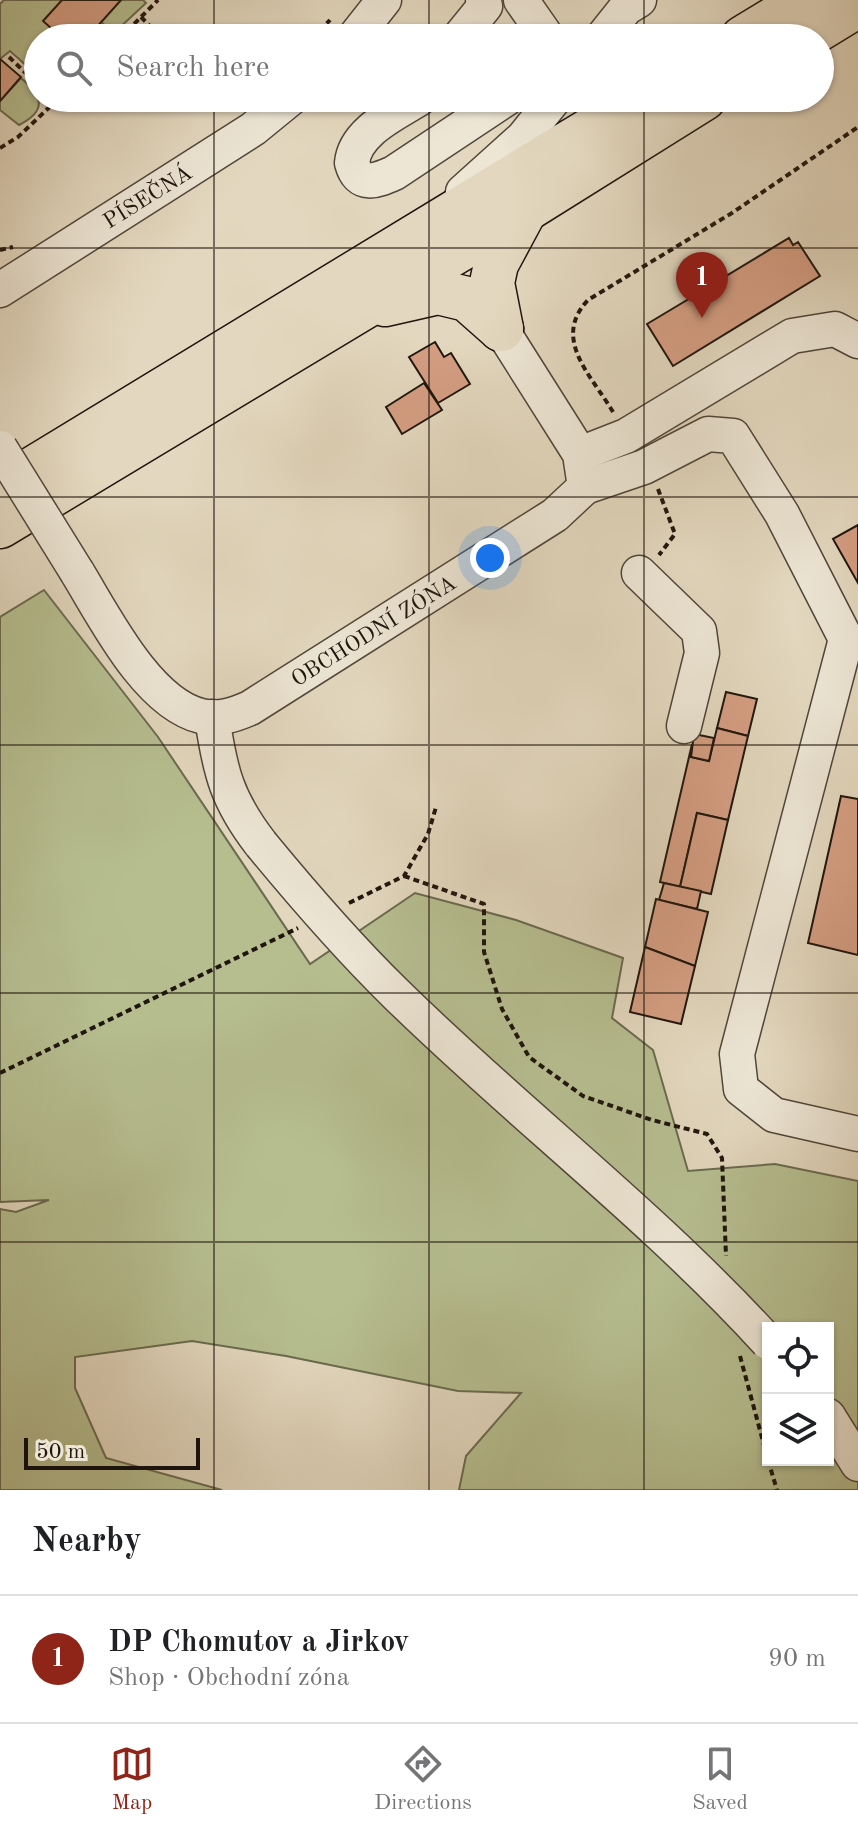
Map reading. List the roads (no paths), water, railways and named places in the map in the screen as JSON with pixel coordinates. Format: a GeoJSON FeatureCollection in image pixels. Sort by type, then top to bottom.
{"type":"FeatureCollection","features":[{"type":"Feature","properties":{"kind":"highway"},"geometry":{"type":"LineString","coordinates":[[766,24],[806,0]]}},
{"type":"Feature","properties":{"kind":"highway"},"geometry":{"type":"LineString","coordinates":[[827,24],[858,5]]}},
{"type":"Feature","properties":{"kind":"highway"},"geometry":{"type":"LineString","coordinates":[[0,489],[620,112]]}},
{"type":"Feature","properties":{"kind":"highway"},"geometry":{"type":"LineString","coordinates":[[0,526],[525,210],[682,112]]}},
{"type":"Feature","properties":{"kind":"highway"},"geometry":{"type":"LineString","coordinates":[[501,329],[492,283],[496,264],[525,210]]}},
{"type":"Feature","properties":{"kind":"highway"},"geometry":{"type":"LineString","coordinates":[[349,315],[403,298],[438,292],[467,299],[501,329]]}},
{"type":"Feature","properties":{"kind":"street"},"geometry":{"type":"LineString","coordinates":[[365,24],[384,0]]}},
{"type":"Feature","properties":{"kind":"street"},"geometry":{"type":"LineString","coordinates":[[470,24],[485,6],[483,0]]}},
{"type":"Feature","properties":{"kind":"street"},"geometry":{"type":"LineString","coordinates":[[521,0],[538,24]]}},
{"type":"Feature","properties":{"kind":"street"},"geometry":{"type":"LineString","coordinates":[[613,24],[626,8],[639,0]]}},
{"type":"Feature","properties":{"kind":"street","name":"PÍSEČNÁ"},"geometry":{"type":"LineString","coordinates":[[0,290],[253,129],[274,112]]}},
{"type":"Feature","properties":{"kind":"street"},"geometry":{"type":"LineString","coordinates":[[398,112],[357,144],[352,163],[361,179],[375,181],[394,173],[486,112]]}},
{"type":"Feature","properties":{"kind":"street"},"geometry":{"type":"LineString","coordinates":[[412,238],[523,138],[544,112]]}},
{"type":"Feature","properties":{"kind":"street"},"geometry":{"type":"LineString","coordinates":[[501,329],[580,454],[585,487],[644,467],[708,434],[733,436],[782,514],[846,639],[737,1054],[741,1089],[774,1115],[858,1134]]}},
{"type":"Feature","properties":{"kind":"street"},"geometry":{"type":"LineString","coordinates":[[580,454],[626,436],[792,336],[835,329],[858,341]]}},
{"type":"Feature","properties":{"kind":"street"},"geometry":{"type":"LineString","coordinates":[[0,448],[135,662],[178,704],[199,715],[212,717],[218,762],[240,816],[309,902],[395,993],[670,1245],[752,1343]]}},
{"type":"Feature","properties":{"kind":"street","name":"OBCHODNÍ ZÓNA"},"geometry":{"type":"LineString","coordinates":[[212,717],[236,714],[261,701],[555,515],[585,487]]}},
{"type":"Feature","properties":{"kind":"street"},"geometry":{"type":"LineString","coordinates":[[639,573],[699,631],[702,653],[684,726]]}},
{"type":"Feature","properties":{"kind":"street"},"geometry":{"type":"LineString","coordinates":[[834,1426],[858,1464]]}},
{"type":"Feature","properties":{"kind":"place","name":"DP Chomutov a Jirkov"},"geometry":{"type":"Point","coordinates":[702,318]}}]}
